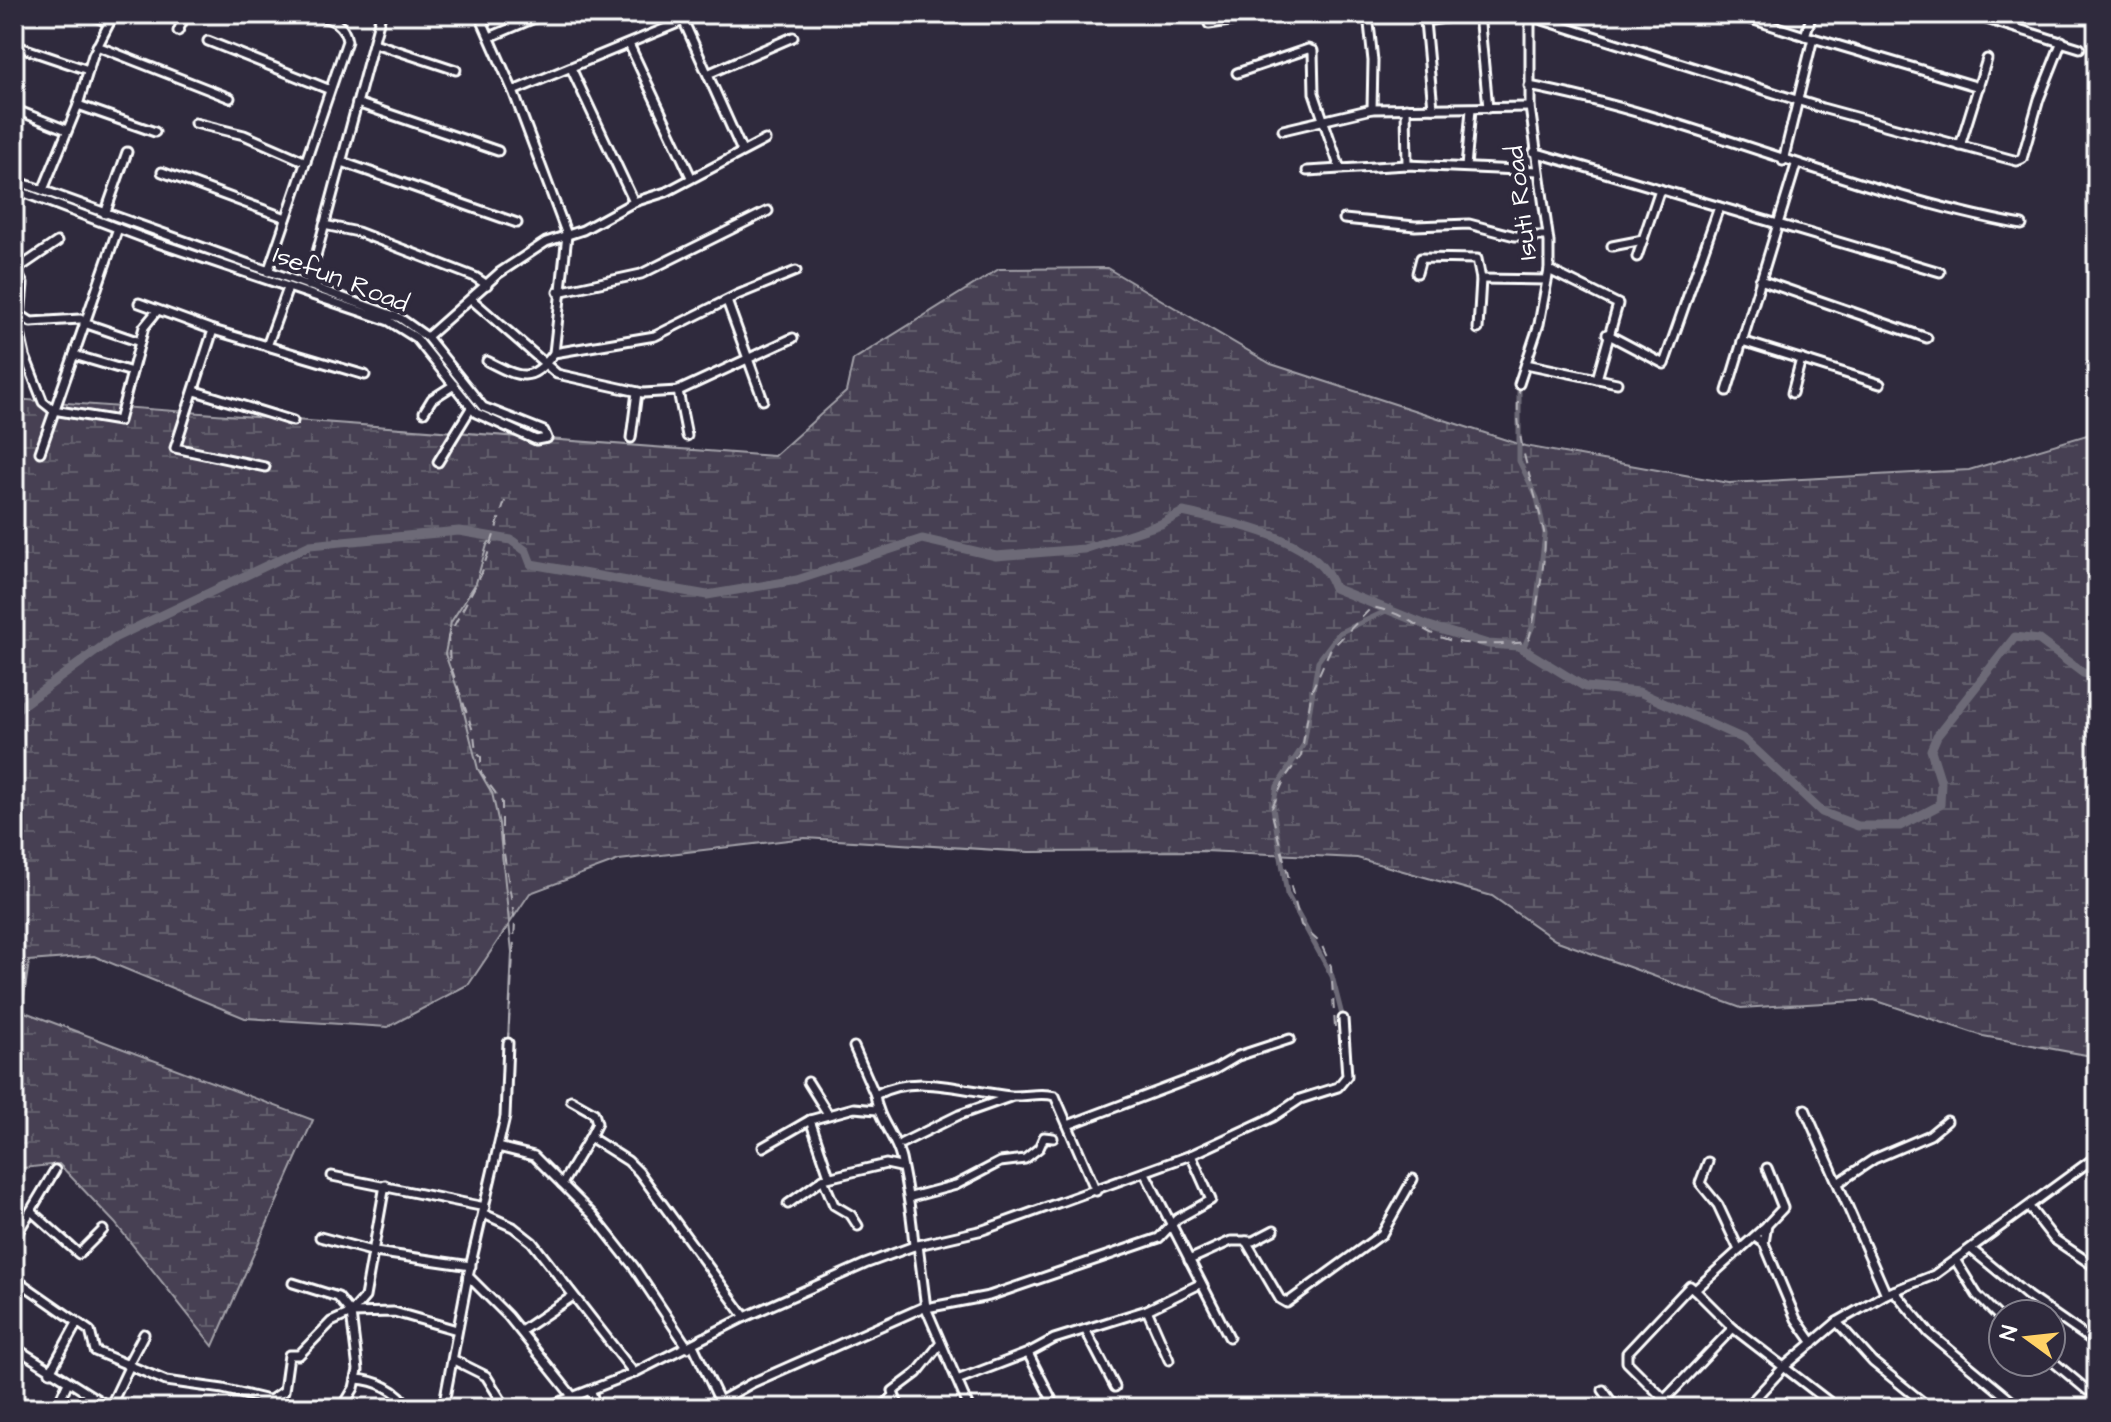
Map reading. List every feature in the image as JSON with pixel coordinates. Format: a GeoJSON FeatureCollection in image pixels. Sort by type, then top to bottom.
{"type":"FeatureCollection","features":[{"type":"Feature","properties":{"kind":"street"},"geometry":{"type":"LineString","coordinates":[[90,14],[109,23]]}},
{"type":"Feature","properties":{"kind":"street"},"geometry":{"type":"LineString","coordinates":[[43,190],[78,105],[97,46],[114,14]]}},
{"type":"Feature","properties":{"kind":"street"},"geometry":{"type":"LineString","coordinates":[[178,31],[184,18],[179,14]]}},
{"type":"Feature","properties":{"kind":"street"},"geometry":{"type":"LineString","coordinates":[[268,272],[328,89],[347,41],[345,29],[338,22],[314,14]]}},
{"type":"Feature","properties":{"kind":"street"},"geometry":{"type":"LineString","coordinates":[[308,286],[381,14]]}},
{"type":"Feature","properties":{"kind":"street"},"geometry":{"type":"LineString","coordinates":[[479,14],[513,91],[567,235],[558,292],[554,353],[548,364],[532,375],[524,376],[487,361]]}},
{"type":"Feature","properties":{"kind":"street"},"geometry":{"type":"LineString","coordinates":[[490,37],[544,14]]}},
{"type":"Feature","properties":{"kind":"street"},"geometry":{"type":"LineString","coordinates":[[513,91],[700,14]]}},
{"type":"Feature","properties":{"kind":"street"},"geometry":{"type":"LineString","coordinates":[[1209,24],[1278,14]]}},
{"type":"Feature","properties":{"kind":"street"},"geometry":{"type":"LineString","coordinates":[[1368,14],[1373,61],[1372,109]]}},
{"type":"Feature","properties":{"kind":"street"},"geometry":{"type":"LineString","coordinates":[[1433,108],[1425,21],[1472,14]]}},
{"type":"Feature","properties":{"kind":"street"},"geometry":{"type":"LineString","coordinates":[[1479,14],[1488,108]]}},
{"type":"Feature","properties":{"kind":"street"},"geometry":{"type":"LineString","coordinates":[[1735,14],[1979,87]]}},
{"type":"Feature","properties":{"kind":"street"},"geometry":{"type":"LineString","coordinates":[[1783,161],[1812,14]]}},
{"type":"Feature","properties":{"kind":"street"},"geometry":{"type":"LineString","coordinates":[[1970,14],[2080,48]]}},
{"type":"Feature","properties":{"kind":"street"},"geometry":{"type":"LineString","coordinates":[[1530,15],[1797,100],[2020,161],[2039,99],[2062,41]]}},
{"type":"Feature","properties":{"kind":"street","name":"Isuti Road"},"geometry":{"type":"LineString","coordinates":[[1519,384],[1539,324],[1549,270],[1530,107],[1530,15]]}},
{"type":"Feature","properties":{"kind":"street"},"geometry":{"type":"LineString","coordinates":[[684,22],[710,73],[742,151]]}},
{"type":"Feature","properties":{"kind":"street"},"geometry":{"type":"LineString","coordinates":[[710,73],[793,37]]}},
{"type":"Feature","properties":{"kind":"street"},"geometry":{"type":"LineString","coordinates":[[208,41],[328,89]]}},
{"type":"Feature","properties":{"kind":"street"},"geometry":{"type":"LineString","coordinates":[[374,43],[456,70]]}},
{"type":"Feature","properties":{"kind":"street"},"geometry":{"type":"LineString","coordinates":[[629,44],[691,177]]}},
{"type":"Feature","properties":{"kind":"street"},"geometry":{"type":"LineString","coordinates":[[14,45],[88,70]]}},
{"type":"Feature","properties":{"kind":"street"},"geometry":{"type":"LineString","coordinates":[[97,46],[230,98]]}},
{"type":"Feature","properties":{"kind":"street"},"geometry":{"type":"LineString","coordinates":[[1237,73],[1311,49],[1314,93],[1339,166]]}},
{"type":"Feature","properties":{"kind":"street"},"geometry":{"type":"LineString","coordinates":[[1960,146],[1987,59]]}},
{"type":"Feature","properties":{"kind":"street"},"geometry":{"type":"LineString","coordinates":[[571,68],[634,202]]}},
{"type":"Feature","properties":{"kind":"street"},"geometry":{"type":"LineString","coordinates":[[1529,86],[1583,96],[1796,165],[1947,209],[2022,225]]}},
{"type":"Feature","properties":{"kind":"street"},"geometry":{"type":"LineString","coordinates":[[357,103],[498,151]]}},
{"type":"Feature","properties":{"kind":"street"},"geometry":{"type":"LineString","coordinates":[[78,105],[155,132]]}},
{"type":"Feature","properties":{"kind":"street"},"geometry":{"type":"LineString","coordinates":[[1283,130],[1372,109],[1530,107]]}},
{"type":"Feature","properties":{"kind":"street"},"geometry":{"type":"LineString","coordinates":[[1406,108],[1407,165]]}},
{"type":"Feature","properties":{"kind":"street"},"geometry":{"type":"LineString","coordinates":[[14,109],[67,130]]}},
{"type":"Feature","properties":{"kind":"street"},"geometry":{"type":"LineString","coordinates":[[1466,167],[1471,109]]}},
{"type":"Feature","properties":{"kind":"street"},"geometry":{"type":"LineString","coordinates":[[195,123],[244,135],[306,162]]}},
{"type":"Feature","properties":{"kind":"street"},"geometry":{"type":"LineString","coordinates":[[427,337],[487,285],[546,242],[634,202],[666,192],[765,140]]}},
{"type":"Feature","properties":{"kind":"street"},"geometry":{"type":"LineString","coordinates":[[105,214],[127,152]]}},
{"type":"Feature","properties":{"kind":"street"},"geometry":{"type":"LineString","coordinates":[[1534,152],[1940,272]]}},
{"type":"Feature","properties":{"kind":"street"},"geometry":{"type":"LineString","coordinates":[[342,162],[517,223]]}},
{"type":"Feature","properties":{"kind":"street"},"geometry":{"type":"LineString","coordinates":[[1307,171],[1339,166],[1407,165],[1538,171]]}},
{"type":"Feature","properties":{"kind":"street"},"geometry":{"type":"LineString","coordinates":[[1727,391],[1796,165]]}},
{"type":"Feature","properties":{"kind":"street"},"geometry":{"type":"LineString","coordinates":[[162,172],[286,218]]}},
{"type":"Feature","properties":{"kind":"street","name":"Isefun Road"},"geometry":{"type":"LineString","coordinates":[[14,180],[308,286],[354,306],[389,321],[416,338],[471,408],[536,440],[547,438],[544,431],[483,407],[427,337],[400,318],[354,306],[288,288],[16,192]]}},
{"type":"Feature","properties":{"kind":"street"},"geometry":{"type":"LineString","coordinates":[[1637,257],[1660,189]]}},
{"type":"Feature","properties":{"kind":"street"},"geometry":{"type":"LineString","coordinates":[[1607,334],[1664,364],[1719,207]]}},
{"type":"Feature","properties":{"kind":"street"},"geometry":{"type":"LineString","coordinates":[[558,292],[641,274],[768,211]]}},
{"type":"Feature","properties":{"kind":"street"},"geometry":{"type":"LineString","coordinates":[[1344,219],[1415,226],[1469,224],[1515,236],[1546,236]]}},
{"type":"Feature","properties":{"kind":"street"},"geometry":{"type":"LineString","coordinates":[[324,225],[358,232],[475,277],[487,285]]}},
{"type":"Feature","properties":{"kind":"street"},"geometry":{"type":"LineString","coordinates":[[40,452],[74,355],[82,321],[118,228]]}},
{"type":"Feature","properties":{"kind":"street"},"geometry":{"type":"LineString","coordinates":[[1612,246],[1643,240]]}},
{"type":"Feature","properties":{"kind":"street"},"geometry":{"type":"LineString","coordinates":[[57,242],[15,269],[23,284],[22,316],[17,331],[33,384],[47,408],[119,421],[144,327],[157,311]]}},
{"type":"Feature","properties":{"kind":"street"},"geometry":{"type":"LineString","coordinates":[[1417,273],[1421,258],[1474,257],[1481,279],[1478,329]]}},
{"type":"Feature","properties":{"kind":"street"},"geometry":{"type":"LineString","coordinates":[[1549,270],[1618,304],[1607,334],[1597,379]]}},
{"type":"Feature","properties":{"kind":"street"},"geometry":{"type":"LineString","coordinates":[[554,353],[655,336],[796,271]]}},
{"type":"Feature","properties":{"kind":"street"},"geometry":{"type":"LineString","coordinates":[[1481,279],[1547,280]]}},
{"type":"Feature","properties":{"kind":"street"},"geometry":{"type":"LineString","coordinates":[[1760,280],[1927,338]]}},
{"type":"Feature","properties":{"kind":"street"},"geometry":{"type":"LineString","coordinates":[[267,346],[288,288]]}},
{"type":"Feature","properties":{"kind":"street"},"geometry":{"type":"LineString","coordinates":[[471,299],[557,374],[637,392],[678,391],[793,338]]}},
{"type":"Feature","properties":{"kind":"street"},"geometry":{"type":"LineString","coordinates":[[727,301],[763,400]]}},
{"type":"Feature","properties":{"kind":"street"},"geometry":{"type":"LineString","coordinates":[[139,303],[213,330],[365,375]]}},
{"type":"Feature","properties":{"kind":"street"},"geometry":{"type":"LineString","coordinates":[[22,316],[31,322],[82,321],[140,342]]}},
{"type":"Feature","properties":{"kind":"street"},"geometry":{"type":"LineString","coordinates":[[213,330],[175,448],[265,467]]}},
{"type":"Feature","properties":{"kind":"street"},"geometry":{"type":"LineString","coordinates":[[1742,341],[1880,384]]}},
{"type":"Feature","properties":{"kind":"street"},"geometry":{"type":"LineString","coordinates":[[74,355],[132,372]]}},
{"type":"Feature","properties":{"kind":"street"},"geometry":{"type":"LineString","coordinates":[[1792,393],[1801,359]]}},
{"type":"Feature","properties":{"kind":"street"},"geometry":{"type":"LineString","coordinates":[[1526,364],[1617,383]]}},
{"type":"Feature","properties":{"kind":"street"},"geometry":{"type":"LineString","coordinates":[[424,412],[432,399],[454,385]]}},
{"type":"Feature","properties":{"kind":"street"},"geometry":{"type":"LineString","coordinates":[[195,391],[293,421]]}},
{"type":"Feature","properties":{"kind":"street"},"geometry":{"type":"LineString","coordinates":[[678,391],[687,436]]}},
{"type":"Feature","properties":{"kind":"street"},"geometry":{"type":"LineString","coordinates":[[631,438],[637,392]]}},
{"type":"Feature","properties":{"kind":"street"},"geometry":{"type":"LineString","coordinates":[[438,462],[471,408]]}},
{"type":"Feature","properties":{"kind":"street"},"geometry":{"type":"LineString","coordinates":[[544,1408],[591,1392],[745,1317],[916,1245],[983,1230],[1145,1173],[1273,1117],[1300,1099],[1343,1083],[1347,1070],[1343,1019]]}},
{"type":"Feature","properties":{"kind":"street"},"geometry":{"type":"LineString","coordinates":[[1068,1125],[1214,1070],[1238,1056],[1290,1039]]}},
{"type":"Feature","properties":{"kind":"street"},"geometry":{"type":"LineString","coordinates":[[443,1408],[468,1276],[498,1147],[508,1087],[508,1043]]}},
{"type":"Feature","properties":{"kind":"street"},"geometry":{"type":"LineString","coordinates":[[854,1047],[875,1095],[877,1110],[901,1158],[900,1167],[911,1197],[926,1307],[969,1408]]}},
{"type":"Feature","properties":{"kind":"street"},"geometry":{"type":"LineString","coordinates":[[808,1082],[828,1114]]}},
{"type":"Feature","properties":{"kind":"street"},"geometry":{"type":"LineString","coordinates":[[875,1095],[892,1086],[922,1083],[1013,1096],[1055,1096],[1096,1191]]}},
{"type":"Feature","properties":{"kind":"street"},"geometry":{"type":"LineString","coordinates":[[902,1143],[959,1115],[1013,1096]]}},
{"type":"Feature","properties":{"kind":"street"},"geometry":{"type":"LineString","coordinates":[[562,1184],[597,1123],[594,1113],[571,1100]]}},
{"type":"Feature","properties":{"kind":"street"},"geometry":{"type":"LineString","coordinates":[[763,1147],[810,1120],[828,1114],[854,1108],[877,1110]]}},
{"type":"Feature","properties":{"kind":"street"},"geometry":{"type":"LineString","coordinates":[[1805,1109],[1890,1292],[1929,1333],[2020,1408]]}},
{"type":"Feature","properties":{"kind":"street"},"geometry":{"type":"LineString","coordinates":[[810,1120],[834,1205],[851,1215],[858,1226]]}},
{"type":"Feature","properties":{"kind":"street"},"geometry":{"type":"LineString","coordinates":[[1838,1183],[1874,1159],[1930,1135],[1947,1121]]}},
{"type":"Feature","properties":{"kind":"street"},"geometry":{"type":"LineString","coordinates":[[590,1137],[628,1161],[639,1172],[745,1317]]}},
{"type":"Feature","properties":{"kind":"street"},"geometry":{"type":"LineString","coordinates":[[911,1197],[956,1185],[1000,1162],[1025,1159],[1039,1148],[1044,1137],[1053,1138]]}},
{"type":"Feature","properties":{"kind":"street"},"geometry":{"type":"LineString","coordinates":[[498,1147],[534,1156],[593,1215],[690,1346],[721,1406],[752,1383],[926,1307],[989,1296],[1159,1238],[1172,1225],[1211,1200],[1191,1155]]}},
{"type":"Feature","properties":{"kind":"street"},"geometry":{"type":"LineString","coordinates":[[1746,1408],[1784,1367],[1837,1322],[1890,1292],[1934,1275],[1956,1261],[2097,1156]]}},
{"type":"Feature","properties":{"kind":"street"},"geometry":{"type":"LineString","coordinates":[[1708,1162],[1700,1183],[1718,1205],[1739,1250]]}},
{"type":"Feature","properties":{"kind":"street"},"geometry":{"type":"LineString","coordinates":[[788,1204],[826,1178],[886,1164],[900,1167]]}},
{"type":"Feature","properties":{"kind":"street"},"geometry":{"type":"LineString","coordinates":[[1695,1290],[1783,1208],[1767,1168]]}},
{"type":"Feature","properties":{"kind":"street"},"geometry":{"type":"LineString","coordinates":[[14,1239],[55,1170]]}},
{"type":"Feature","properties":{"kind":"street"},"geometry":{"type":"LineString","coordinates":[[1145,1173],[1229,1337]]}},
{"type":"Feature","properties":{"kind":"street"},"geometry":{"type":"LineString","coordinates":[[332,1176],[385,1185],[485,1210],[513,1227],[532,1242],[634,1373]]}},
{"type":"Feature","properties":{"kind":"street"},"geometry":{"type":"LineString","coordinates":[[1246,1241],[1280,1299],[1287,1303],[1382,1234],[1413,1179]]}},
{"type":"Feature","properties":{"kind":"street"},"geometry":{"type":"LineString","coordinates":[[351,1313],[365,1297],[385,1185]]}},
{"type":"Feature","properties":{"kind":"street"},"geometry":{"type":"LineString","coordinates":[[2029,1207],[2054,1239],[2097,1268]]}},
{"type":"Feature","properties":{"kind":"street"},"geometry":{"type":"LineString","coordinates":[[31,1211],[79,1254],[103,1230]]}},
{"type":"Feature","properties":{"kind":"street"},"geometry":{"type":"LineString","coordinates":[[1767,1225],[1764,1243],[1796,1319],[1813,1343]]}},
{"type":"Feature","properties":{"kind":"street"},"geometry":{"type":"LineString","coordinates":[[1719,1228],[1728,1230]]}},
{"type":"Feature","properties":{"kind":"street"},"geometry":{"type":"LineString","coordinates":[[1189,1260],[1231,1241],[1246,1241],[1274,1230]]}},
{"type":"Feature","properties":{"kind":"street"},"geometry":{"type":"LineString","coordinates":[[320,1237],[375,1252],[471,1266]]}},
{"type":"Feature","properties":{"kind":"street"},"geometry":{"type":"LineString","coordinates":[[1755,1237],[1764,1243]]}},
{"type":"Feature","properties":{"kind":"street"},"geometry":{"type":"LineString","coordinates":[[1971,1249],[2028,1296],[2097,1344]]}},
{"type":"Feature","properties":{"kind":"street"},"geometry":{"type":"LineString","coordinates":[[1956,1261],[1977,1295],[1987,1305]]}},
{"type":"Feature","properties":{"kind":"street"},"geometry":{"type":"LineString","coordinates":[[468,1276],[521,1331],[573,1397]]}},
{"type":"Feature","properties":{"kind":"street"},"geometry":{"type":"LineString","coordinates":[[14,1278],[92,1334],[95,1351],[128,1367],[166,1381],[223,1389],[301,1408]]}},
{"type":"Feature","properties":{"kind":"street"},"geometry":{"type":"LineString","coordinates":[[293,1283],[338,1297],[351,1313],[358,1363],[356,1379],[342,1408]]}},
{"type":"Feature","properties":{"kind":"street"},"geometry":{"type":"LineString","coordinates":[[957,1380],[1028,1353],[1054,1339],[1147,1310],[1200,1284]]}},
{"type":"Feature","properties":{"kind":"street"},"geometry":{"type":"LineString","coordinates":[[1673,1408],[1627,1362],[1627,1353],[1690,1286],[1733,1328],[1837,1408]]}},
{"type":"Feature","properties":{"kind":"street"},"geometry":{"type":"LineString","coordinates":[[521,1331],[573,1296]]}},
{"type":"Feature","properties":{"kind":"street"},"geometry":{"type":"LineString","coordinates":[[1147,1310],[1169,1360]]}},
{"type":"Feature","properties":{"kind":"street"},"geometry":{"type":"LineString","coordinates":[[286,1404],[284,1391],[289,1355],[299,1355],[331,1322],[351,1313],[394,1312],[457,1330]]}},
{"type":"Feature","properties":{"kind":"street"},"geometry":{"type":"LineString","coordinates":[[1837,1322],[1873,1362],[1930,1408]]}},
{"type":"Feature","properties":{"kind":"street"},"geometry":{"type":"LineString","coordinates":[[50,1372],[77,1323]]}},
{"type":"Feature","properties":{"kind":"street"},"geometry":{"type":"LineString","coordinates":[[1666,1398],[1733,1328]]}},
{"type":"Feature","properties":{"kind":"street"},"geometry":{"type":"LineString","coordinates":[[1086,1331],[1115,1387]]}},
{"type":"Feature","properties":{"kind":"street"},"geometry":{"type":"LineString","coordinates":[[14,1348],[110,1408],[144,1334]]}},
{"type":"Feature","properties":{"kind":"street"},"geometry":{"type":"LineString","coordinates":[[899,1408],[893,1391],[917,1373],[940,1344]]}},
{"type":"Feature","properties":{"kind":"street"},"geometry":{"type":"LineString","coordinates":[[1028,1353],[1056,1408]]}},
{"type":"Feature","properties":{"kind":"street"},"geometry":{"type":"LineString","coordinates":[[454,1360],[486,1376],[506,1408]]}},
{"type":"Feature","properties":{"kind":"street"},"geometry":{"type":"LineString","coordinates":[[2067,1373],[2087,1390]]}},
{"type":"Feature","properties":{"kind":"street"},"geometry":{"type":"LineString","coordinates":[[356,1379],[376,1381],[399,1394],[408,1408]]}},
{"type":"Feature","properties":{"kind":"street"},"geometry":{"type":"LineString","coordinates":[[56,1408],[68,1382]]}},
{"type":"Feature","properties":{"kind":"street"},"geometry":{"type":"LineString","coordinates":[[1603,1390],[1616,1408]]}},
{"type":"Feature","properties":{"kind":"street"},"geometry":{"type":"LineString","coordinates":[[269,1401],[284,1391]]}},
{"type":"Feature","properties":{"kind":"street"},"geometry":{"type":"LineString","coordinates":[[591,1392],[597,1408]]}},
{"type":"Feature","properties":{"kind":"street"},"geometry":{"type":"LineString","coordinates":[[880,1408],[894,1396]]}},
{"type":"Feature","properties":{"kind":"green space"},"geometry":{"type":"Polygon","coordinates":[[[1107,268],[1271,364],[1525,446],[1729,483],[1969,470],[2097,432],[2097,1057],[1983,1036],[1874,1000],[1741,1008],[1555,940],[1492,896],[1357,858],[1204,851],[1029,852],[805,838],[619,860],[530,893],[469,984],[388,1027],[245,1018],[94,956],[29,961],[22,1011],[313,1120],[213,1346],[115,1223],[59,1164],[14,1169],[14,399],[774,456],[846,392],[853,360],[999,269],[1107,268]]]}},
{"type":"Feature","properties":{"kind":"waterway"},"geometry":{"type":"LineString","coordinates":[[1519,384],[1519,461],[1537,498],[1545,534],[1534,623],[1523,649]]}},
{"type":"Feature","properties":{"kind":"waterway"},"geometry":{"type":"LineString","coordinates":[[14,711],[114,638],[310,545],[459,531],[511,540],[526,551],[531,564],[707,595],[797,580],[922,539],[996,556],[1084,549],[1161,524],[1183,512],[1247,527],[1292,544],[1325,570],[1334,588],[1426,625],[1488,644],[1518,646],[1585,687],[1639,692],[1744,739],[1822,812],[1858,826],[1900,826],[1940,805],[1941,782],[1931,750],[1937,736],[2015,637],[2039,640],[2083,673],[2097,676]]}},
{"type":"Feature","properties":{"kind":"waterway"},"geometry":{"type":"LineString","coordinates":[[493,537],[487,545],[476,583],[451,622],[445,654],[460,696],[478,769],[492,793],[499,824],[512,952],[508,1041]]}},
{"type":"Feature","properties":{"kind":"waterway"},"geometry":{"type":"LineString","coordinates":[[1343,1019],[1332,976],[1287,894],[1273,808],[1277,786],[1304,744],[1318,661],[1339,633],[1388,610]]}},
{"type":"Feature","properties":{"kind":"ferry route"},"geometry":{"type":"LineString","coordinates":[[1335,1027],[1331,966],[1321,944],[1301,925],[1271,810],[1285,778],[1301,756],[1312,690],[1330,650],[1372,607],[1397,614],[1452,641],[1491,644],[1528,642],[1540,586],[1545,542],[1521,440],[1518,421],[1520,387]]}},
{"type":"Feature","properties":{"kind":"ferry route"},"geometry":{"type":"LineString","coordinates":[[505,501],[481,575],[448,637],[450,664],[474,734],[476,752],[481,757],[481,773],[502,802],[502,841],[515,922],[508,1040]]}}]}
